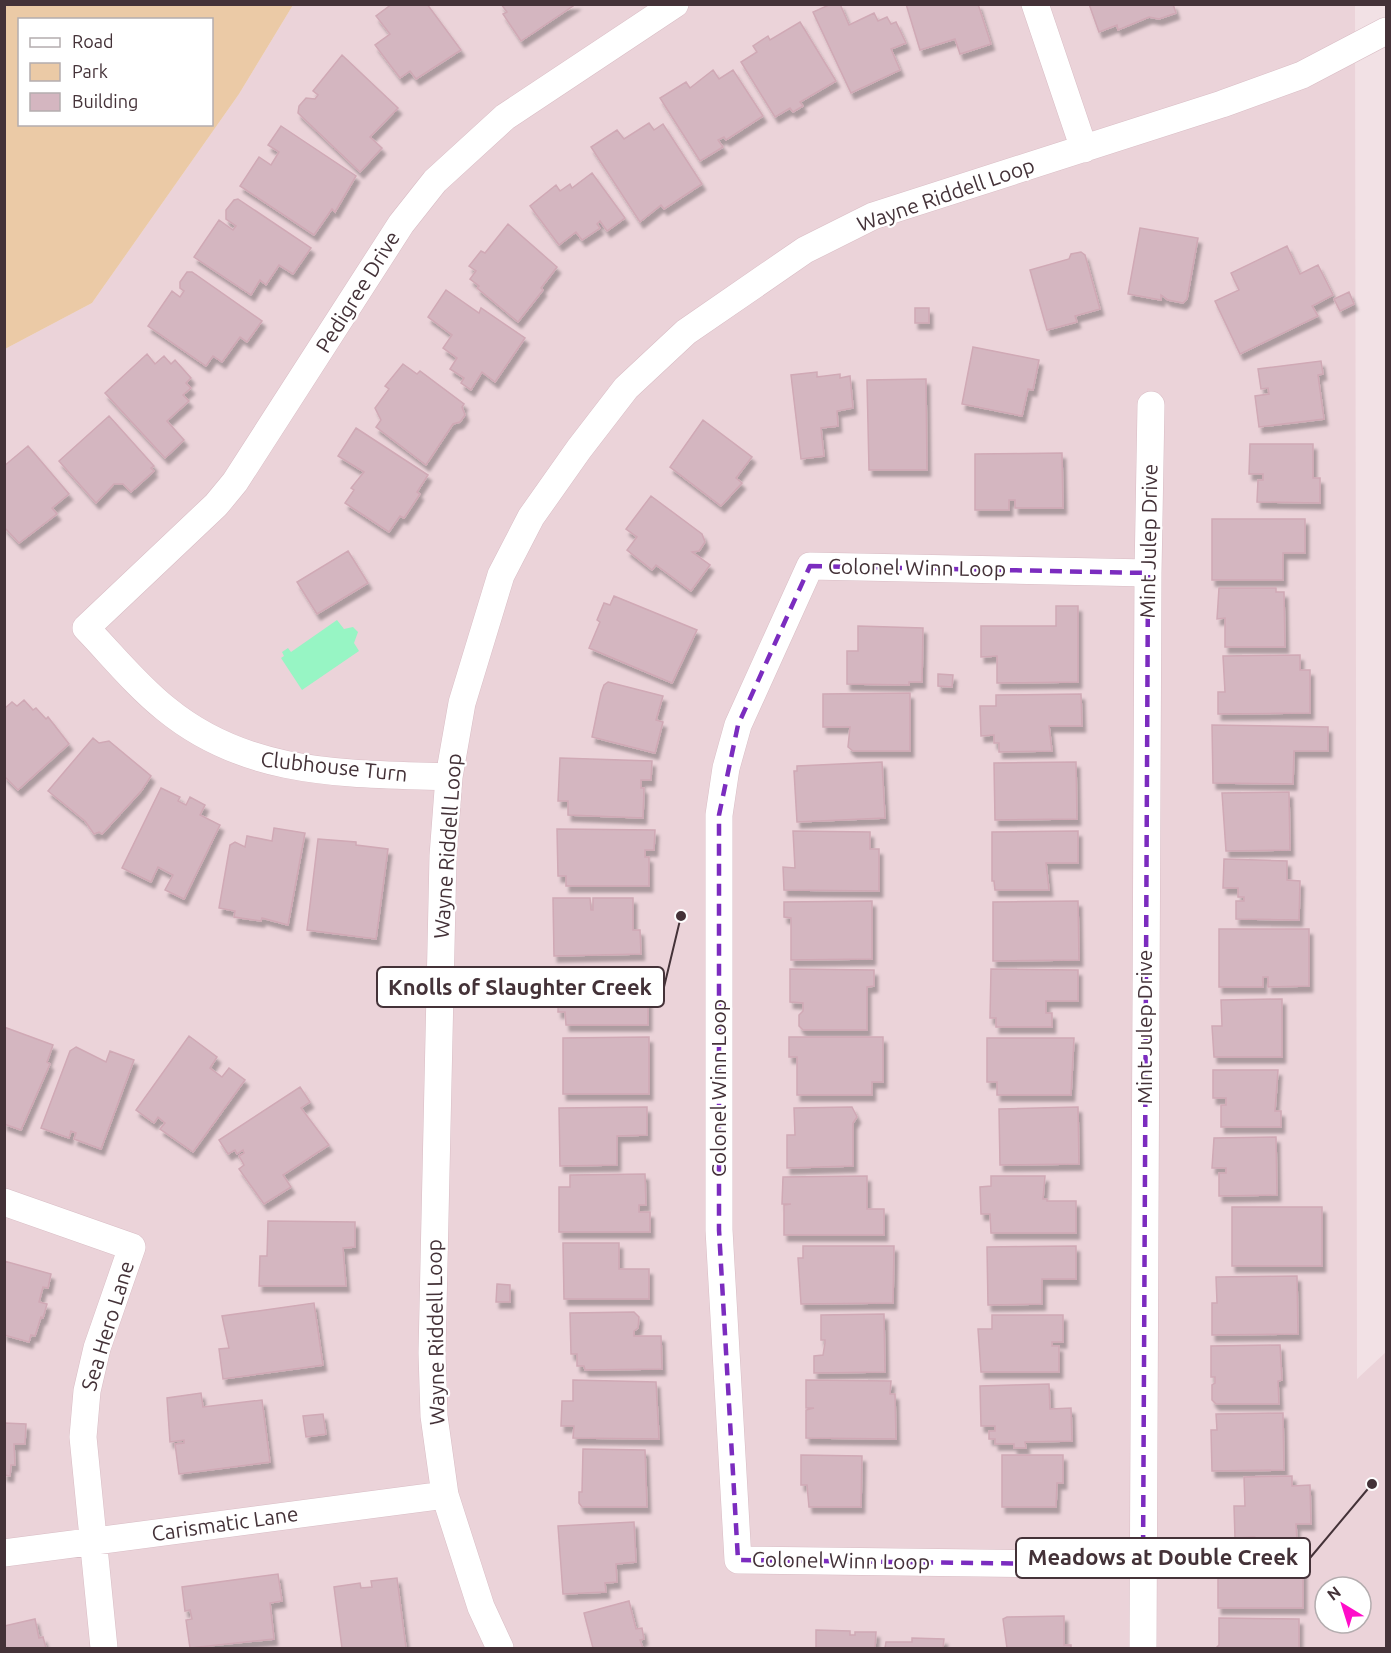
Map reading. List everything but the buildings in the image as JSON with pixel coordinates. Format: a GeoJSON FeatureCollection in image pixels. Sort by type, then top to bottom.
{"type":"FeatureCollection","features":[{"type":"Feature","properties":{"kind":"street","name":"Pedigree Drive"},"geometry":{"type":"LineString","coordinates":[[86,628],[216,505],[235,482],[401,224],[435,181],[504,117],[675,4]]}},
{"type":"Feature","properties":{"kind":"street"},"geometry":{"type":"LineString","coordinates":[[1035,4],[1084,149]]}},
{"type":"Feature","properties":{"kind":"street","name":"Wayne Riddell Loop"},"geometry":{"type":"LineString","coordinates":[[500,1648],[482,1607],[445,1495],[434,1416],[432,1353],[443,856],[449,777],[462,703],[501,575],[531,517],[626,388],[686,332],[805,250],[873,216],[1084,149],[1302,75],[1386,32]]}},
{"type":"Feature","properties":{"kind":"street","name":"Mint Julep Drive"},"geometry":{"type":"LineString","coordinates":[[1143,1648],[1148,573],[1151,405]]}},
{"type":"Feature","properties":{"kind":"street","name":"Colonel Winn Loop"},"geometry":{"type":"LineString","coordinates":[[1143,1565],[738,1560],[719,1230],[719,815],[726,768],[738,725],[810,566],[1148,573]]}},
{"type":"Feature","properties":{"kind":"street","name":"Clubhouse Turn"},"geometry":{"type":"LineString","coordinates":[[86,628],[165,708],[194,730],[250,757],[279,765],[449,777]]}},
{"type":"Feature","properties":{"kind":"street","name":"Sea Hero Lane"},"geometry":{"type":"LineString","coordinates":[[4,1202],[132,1247],[97,1348],[87,1391],[82,1437],[104,1648]]}},
{"type":"Feature","properties":{"kind":"street","name":"Carismatic Lane"},"geometry":{"type":"LineString","coordinates":[[4,1553],[445,1495]]}},
{"type":"Feature","properties":{"kind":"highlighted area"},"geometry":{"type":"Polygon","coordinates":[[[810,566],[1148,573],[1143,1565],[738,1560],[719,1230],[719,815],[738,725],[810,566]]]}},
{"type":"Feature","properties":{"kind":"shaded area"},"geometry":{"type":"Polygon","coordinates":[[[293,5],[1355,5],[1357,1379],[1386,1352],[1386,1648],[5,1648],[5,349],[92,303],[239,94],[293,5]]]}},
{"type":"Feature","properties":{"kind":"shaded area"},"geometry":{"type":"Polygon","coordinates":[[[337,620],[344,629],[353,627],[358,632],[354,643],[359,651],[302,690],[281,658],[284,656],[282,652],[288,648],[291,652],[337,620]]]}},
{"type":"Feature","properties":{"kind":"green space"},"geometry":{"type":"Polygon","coordinates":[[[5,4],[293,5],[239,94],[92,303],[5,349],[5,4]]]}},
{"type":"Feature","properties":{"kind":"place","name":"Knolls of Slaughter Creek"},"geometry":{"type":"Point","coordinates":[681,916]}},
{"type":"Feature","properties":{"kind":"place","name":"Meadows at Double Creek"},"geometry":{"type":"Point","coordinates":[1372,1484]}}]}
